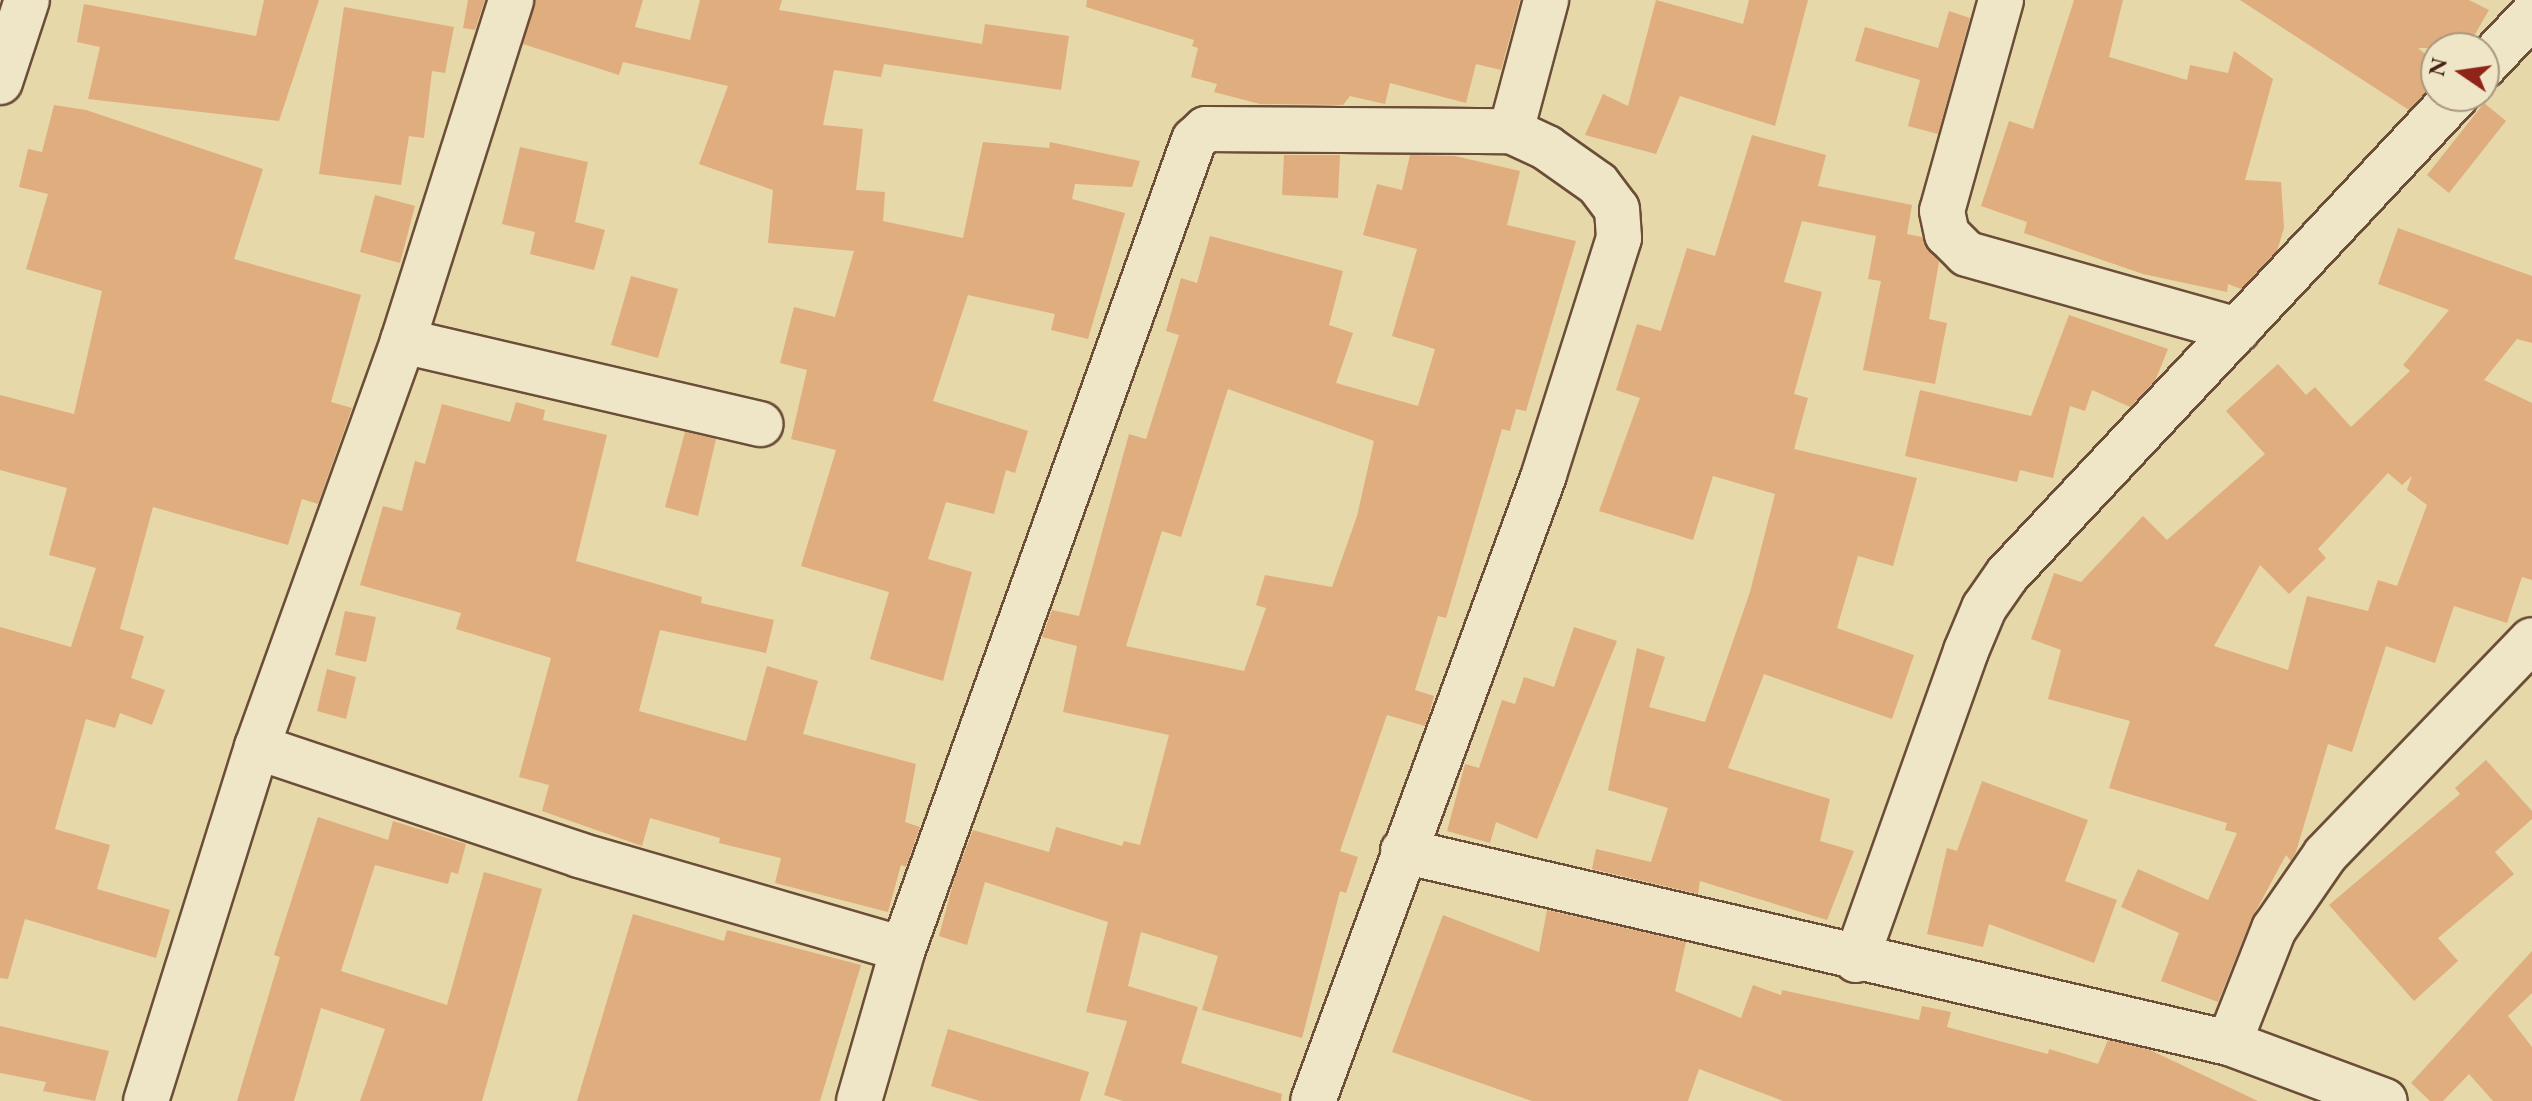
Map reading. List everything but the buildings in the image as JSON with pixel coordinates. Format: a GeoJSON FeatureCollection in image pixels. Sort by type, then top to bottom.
{"type":"FeatureCollection","features":[{"type":"Feature","properties":{"kind":"street"},"geometry":{"type":"LineString","coordinates":[[146,1101],[257,747],[403,341],[511,0]]}},
{"type":"Feature","properties":{"kind":"street"},"geometry":{"type":"LineString","coordinates":[[1511,131],[1546,0]]}},
{"type":"Feature","properties":{"kind":"street"},"geometry":{"type":"LineString","coordinates":[[2001,0],[1942,211],[1947,234],[1967,254],[2238,330]]}},
{"type":"Feature","properties":{"kind":"street"},"geometry":{"type":"LineString","coordinates":[[0,82],[17,3]]}},
{"type":"Feature","properties":{"kind":"street"},"geometry":{"type":"LineString","coordinates":[[2500,49],[2532,15]]}},
{"type":"Feature","properties":{"kind":"street"},"geometry":{"type":"LineString","coordinates":[[1856,960],[1984,608],[2007,575],[2441,112]]}},
{"type":"Feature","properties":{"kind":"street"},"geometry":{"type":"LineString","coordinates":[[859,1101],[903,949],[1194,140],[1206,129],[1511,131],[1547,148],[1598,184],[1617,209],[1619,238],[1544,475],[1313,1101]]}},
{"type":"Feature","properties":{"kind":"street"},"geometry":{"type":"LineString","coordinates":[[403,341],[761,424]]}},
{"type":"Feature","properties":{"kind":"street"},"geometry":{"type":"LineString","coordinates":[[2229,1043],[2274,929],[2325,855],[2532,640]]}},
{"type":"Feature","properties":{"kind":"street"},"geometry":{"type":"LineString","coordinates":[[257,747],[579,855],[903,949]]}},
{"type":"Feature","properties":{"kind":"street"},"geometry":{"type":"LineString","coordinates":[[1403,851],[1856,960],[2229,1043],[2385,1101]]}}]}
